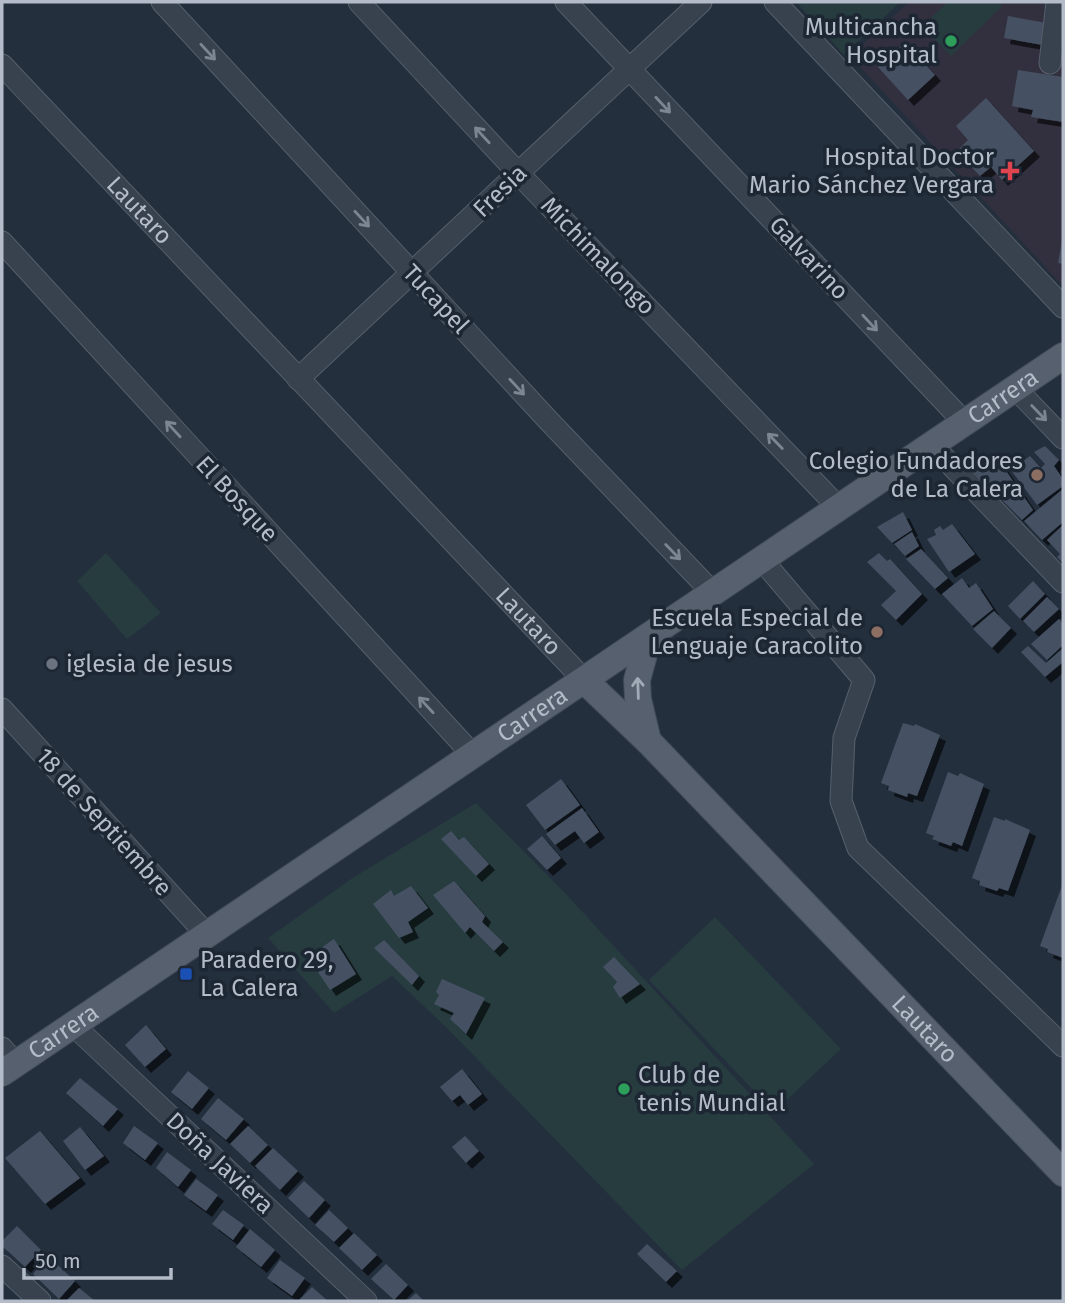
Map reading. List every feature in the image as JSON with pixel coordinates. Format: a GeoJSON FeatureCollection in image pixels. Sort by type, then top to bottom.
{"type":"FeatureCollection","features":[{"type":"Feature","properties":{"kind":"main road","name":"Carrera"},"geometry":{"type":"LineString","coordinates":[[6,1062],[73,1025],[1063,356]]}},
{"type":"Feature","properties":{"kind":"main road"},"geometry":{"type":"LineString","coordinates":[[648,741],[638,699],[637,680],[649,636]]}},
{"type":"Feature","properties":{"kind":"main road","name":"Lautaro"},"geometry":{"type":"LineString","coordinates":[[584,680],[648,741],[1063,1173]]}},
{"type":"Feature","properties":{"kind":"street","name":"Tucapel"},"geometry":{"type":"LineString","coordinates":[[162,2],[412,274],[713,593]]}},
{"type":"Feature","properties":{"kind":"street","name":"Michimalongo"},"geometry":{"type":"LineString","coordinates":[[359,2],[518,173],[839,508]]}},
{"type":"Feature","properties":{"kind":"street","name":"Galvarino"},"geometry":{"type":"LineString","coordinates":[[566,2],[965,423]]}},
{"type":"Feature","properties":{"kind":"street","name":"Fresia"},"geometry":{"type":"LineString","coordinates":[[298,379],[701,2]]}},
{"type":"Feature","properties":{"kind":"street"},"geometry":{"type":"LineString","coordinates":[[775,2],[1063,307]]}},
{"type":"Feature","properties":{"kind":"street"},"geometry":{"type":"LineString","coordinates":[[1050,63],[1057,2]]}},
{"type":"Feature","properties":{"kind":"street","name":"Lautaro"},"geometry":{"type":"LineString","coordinates":[[2,65],[584,680]]}},
{"type":"Feature","properties":{"kind":"street","name":"El Bosque"},"geometry":{"type":"LineString","coordinates":[[2,242],[473,755]]}},
{"type":"Feature","properties":{"kind":"street"},"geometry":{"type":"LineString","coordinates":[[1016,389],[1063,438]]}},
{"type":"Feature","properties":{"kind":"street"},"geometry":{"type":"LineString","coordinates":[[932,445],[1063,582]]}},
{"type":"Feature","properties":{"kind":"street"},"geometry":{"type":"LineString","coordinates":[[762,560],[864,680],[844,738],[841,800],[858,848],[1063,1046]]}},
{"type":"Feature","properties":{"kind":"street","name":"18 de Septiembre"},"geometry":{"type":"LineString","coordinates":[[2,709],[207,935]]}},
{"type":"Feature","properties":{"kind":"street","name":"Doña Javiera"},"geometry":{"type":"LineString","coordinates":[[73,1025],[366,1301]]}},
{"type":"Feature","properties":{"kind":"street"},"geometry":{"type":"LineString","coordinates":[[2,1266],[31,1298]]}},
{"type":"Feature","properties":{"kind":"shaded area","name":"Hospital Doctor Mario Sánchez Vergara"},"geometry":{"type":"Polygon","coordinates":[[[909,2],[1063,2],[1063,286],[850,56],[909,2]]]}},
{"type":"Feature","properties":{"kind":"green space"},"geometry":{"type":"Polygon","coordinates":[[[796,2],[900,2],[844,55],[796,2]]]}},
{"type":"Feature","properties":{"kind":"green space","name":"Multicancha Hospital"},"geometry":{"type":"Polygon","coordinates":[[[948,2],[999,2],[1002,6],[951,56],[922,26],[948,2]]]}},
{"type":"Feature","properties":{"kind":"green space"},"geometry":{"type":"Polygon","coordinates":[[[106,553],[161,613],[127,639],[77,581],[106,553]]]}},
{"type":"Feature","properties":{"kind":"green space","name":"Club de tenis Mundial"},"geometry":{"type":"Polygon","coordinates":[[[476,803],[566,894],[814,1164],[682,1270],[447,1028],[392,976],[334,1013],[268,938],[354,877],[476,803]]]}},
{"type":"Feature","properties":{"kind":"green space"},"geometry":{"type":"Polygon","coordinates":[[[715,917],[841,1049],[774,1112],[649,980],[715,917]]]}},
{"type":"Feature","properties":{"kind":"building"},"geometry":{"type":"Polygon","coordinates":[[[1008,16],[1052,24],[1048,46],[1004,38],[1008,16]]]}},
{"type":"Feature","properties":{"kind":"building"},"geometry":{"type":"Polygon","coordinates":[[[905,42],[935,75],[908,100],[878,67],[905,42]]]}},
{"type":"Feature","properties":{"kind":"building"},"geometry":{"type":"Polygon","coordinates":[[[1018,70],[1063,77],[1063,122],[1031,117],[1033,110],[1012,106],[1018,70]]]}},
{"type":"Feature","properties":{"kind":"building"},"geometry":{"type":"Polygon","coordinates":[[[986,98],[1034,151],[1002,180],[991,167],[980,176],[957,151],[968,140],[956,126],[986,98]]]}},
{"type":"Feature","properties":{"kind":"building"},"geometry":{"type":"Polygon","coordinates":[[[1063,242],[1063,264],[1058,263],[1063,242]]]}},
{"type":"Feature","properties":{"kind":"building","name":"Colegio Fundadores de La Calera"},"geometry":{"type":"Polygon","coordinates":[[[1045,446],[1059,460],[1054,466],[1063,479],[1063,486],[1037,505],[1011,470],[1030,456],[1041,468],[1045,464],[1034,452],[1045,446]]]}},
{"type":"Feature","properties":{"kind":"building"},"geometry":{"type":"Polygon","coordinates":[[[993,452],[1033,510],[1022,520],[975,473],[975,464],[993,452]]]}},
{"type":"Feature","properties":{"kind":"building"},"geometry":{"type":"Polygon","coordinates":[[[1063,489],[1063,522],[1042,540],[1024,521],[1063,489]]]}},
{"type":"Feature","properties":{"kind":"building"},"geometry":{"type":"Polygon","coordinates":[[[903,512],[912,530],[892,543],[877,527],[903,512]]]}},
{"type":"Feature","properties":{"kind":"building"},"geometry":{"type":"Polygon","coordinates":[[[952,524],[975,554],[949,572],[927,539],[936,535],[934,530],[940,526],[943,530],[952,524]]]}},
{"type":"Feature","properties":{"kind":"building"},"geometry":{"type":"Polygon","coordinates":[[[1063,525],[1063,563],[1057,557],[1060,554],[1047,540],[1063,525]]]}},
{"type":"Feature","properties":{"kind":"building"},"geometry":{"type":"Polygon","coordinates":[[[912,532],[919,546],[905,556],[894,544],[912,532]]]}},
{"type":"Feature","properties":{"kind":"building"},"geometry":{"type":"Polygon","coordinates":[[[921,549],[948,578],[935,589],[906,559],[921,549]]]}},
{"type":"Feature","properties":{"kind":"building"},"geometry":{"type":"Polygon","coordinates":[[[879,553],[887,561],[890,559],[922,594],[896,620],[881,605],[896,591],[867,562],[879,553]]]}},
{"type":"Feature","properties":{"kind":"building"},"geometry":{"type":"Polygon","coordinates":[[[962,578],[969,588],[976,583],[993,609],[972,626],[942,594],[962,578]]]}},
{"type":"Feature","properties":{"kind":"building"},"geometry":{"type":"Polygon","coordinates":[[[1033,581],[1045,594],[1020,619],[1008,606],[1033,581]]]}},
{"type":"Feature","properties":{"kind":"building"},"geometry":{"type":"Polygon","coordinates":[[[1047,597],[1059,609],[1034,632],[1023,621],[1047,597]]]}},
{"type":"Feature","properties":{"kind":"building"},"geometry":{"type":"Polygon","coordinates":[[[994,611],[1011,628],[992,648],[973,629],[994,611]]]}},
{"type":"Feature","properties":{"kind":"building"},"geometry":{"type":"Polygon","coordinates":[[[1059,619],[1063,624],[1063,645],[1047,660],[1031,644],[1059,619]]]}},
{"type":"Feature","properties":{"kind":"building"},"geometry":{"type":"Polygon","coordinates":[[[1028,646],[1046,663],[1063,648],[1063,662],[1045,677],[1021,652],[1028,646]]]}},
{"type":"Feature","properties":{"kind":"building"},"geometry":{"type":"Polygon","coordinates":[[[903,723],[915,724],[940,735],[917,796],[908,793],[907,797],[888,790],[889,786],[881,783],[903,723]]]}},
{"type":"Feature","properties":{"kind":"building"},"geometry":{"type":"Polygon","coordinates":[[[948,772],[958,776],[960,773],[984,784],[962,846],[953,842],[951,846],[932,839],[934,836],[926,833],[948,772]]]}},
{"type":"Feature","properties":{"kind":"building"},"geometry":{"type":"Polygon","coordinates":[[[561,779],[580,805],[545,830],[526,805],[561,779]]]}},
{"type":"Feature","properties":{"kind":"building"},"geometry":{"type":"Polygon","coordinates":[[[582,808],[599,832],[584,843],[575,831],[555,845],[546,834],[582,808]]]}},
{"type":"Feature","properties":{"kind":"building"},"geometry":{"type":"Polygon","coordinates":[[[994,817],[1030,830],[1008,891],[999,888],[997,891],[979,885],[980,881],[972,878],[994,817]]]}},
{"type":"Feature","properties":{"kind":"building"},"geometry":{"type":"Polygon","coordinates":[[[451,831],[459,840],[464,837],[489,864],[476,876],[441,839],[451,831]]]}},
{"type":"Feature","properties":{"kind":"building"},"geometry":{"type":"Polygon","coordinates":[[[542,836],[561,858],[547,870],[527,849],[542,836]]]}},
{"type":"Feature","properties":{"kind":"building"},"geometry":{"type":"Polygon","coordinates":[[[454,881],[485,916],[482,922],[503,942],[494,951],[470,927],[465,933],[433,895],[454,881]]]}},
{"type":"Feature","properties":{"kind":"building"},"geometry":{"type":"Polygon","coordinates":[[[1063,883],[1063,958],[1040,946],[1063,883]]]}},
{"type":"Feature","properties":{"kind":"building"},"geometry":{"type":"Polygon","coordinates":[[[411,886],[428,908],[408,922],[413,932],[399,938],[373,904],[391,890],[394,896],[411,886]]]}},
{"type":"Feature","properties":{"kind":"building"},"geometry":{"type":"Polygon","coordinates":[[[334,939],[356,974],[330,990],[308,957],[334,939]]]}},
{"type":"Feature","properties":{"kind":"building"},"geometry":{"type":"Polygon","coordinates":[[[384,940],[419,976],[412,985],[374,948],[384,940]]]}},
{"type":"Feature","properties":{"kind":"building"},"geometry":{"type":"Polygon","coordinates":[[[614,957],[640,984],[620,998],[613,987],[617,982],[603,967],[614,957]]]}},
{"type":"Feature","properties":{"kind":"building"},"geometry":{"type":"Polygon","coordinates":[[[442,979],[485,998],[466,1034],[450,1019],[454,1013],[434,1004],[442,979]]]}},
{"type":"Feature","properties":{"kind":"building"},"geometry":{"type":"Polygon","coordinates":[[[146,1025],[166,1049],[145,1067],[125,1045],[146,1025]]]}},
{"type":"Feature","properties":{"kind":"building"},"geometry":{"type":"Polygon","coordinates":[[[462,1069],[482,1094],[468,1105],[460,1095],[452,1101],[440,1087],[462,1069]]]}},
{"type":"Feature","properties":{"kind":"building"},"geometry":{"type":"Polygon","coordinates":[[[188,1071],[209,1088],[192,1109],[171,1092],[188,1071]]]}},
{"type":"Feature","properties":{"kind":"building"},"geometry":{"type":"Polygon","coordinates":[[[80,1078],[118,1109],[103,1126],[66,1093],[80,1078]]]}},
{"type":"Feature","properties":{"kind":"building"},"geometry":{"type":"Polygon","coordinates":[[[218,1098],[244,1119],[226,1140],[201,1119],[218,1098]]]}},
{"type":"Feature","properties":{"kind":"building"},"geometry":{"type":"Polygon","coordinates":[[[134,1126],[158,1143],[145,1160],[123,1143],[134,1126]]]}},
{"type":"Feature","properties":{"kind":"building"},"geometry":{"type":"Polygon","coordinates":[[[248,1126],[268,1145],[250,1163],[230,1144],[248,1126]]]}},
{"type":"Feature","properties":{"kind":"building"},"geometry":{"type":"Polygon","coordinates":[[[80,1127],[104,1156],[85,1170],[63,1141],[80,1127]]]}},
{"type":"Feature","properties":{"kind":"building"},"geometry":{"type":"Polygon","coordinates":[[[40,1131],[80,1178],[45,1204],[5,1158],[40,1131]]]}},
{"type":"Feature","properties":{"kind":"building"},"geometry":{"type":"Polygon","coordinates":[[[465,1136],[479,1151],[466,1163],[452,1147],[465,1136]]]}},
{"type":"Feature","properties":{"kind":"building"},"geometry":{"type":"Polygon","coordinates":[[[273,1148],[298,1171],[280,1190],[255,1166],[273,1148]]]}},
{"type":"Feature","properties":{"kind":"building"},"geometry":{"type":"Polygon","coordinates":[[[167,1152],[191,1170],[178,1187],[156,1168],[167,1152]]]}},
{"type":"Feature","properties":{"kind":"building"},"geometry":{"type":"Polygon","coordinates":[[[196,1179],[218,1195],[206,1211],[184,1195],[196,1179]]]}},
{"type":"Feature","properties":{"kind":"building"},"geometry":{"type":"Polygon","coordinates":[[[304,1181],[325,1200],[309,1218],[288,1198],[304,1181]]]}},
{"type":"Feature","properties":{"kind":"building"},"geometry":{"type":"Polygon","coordinates":[[[223,1210],[244,1225],[233,1240],[212,1224],[223,1210]]]}},
{"type":"Feature","properties":{"kind":"building"},"geometry":{"type":"Polygon","coordinates":[[[329,1210],[348,1228],[334,1242],[315,1225],[329,1210]]]}},
{"type":"Feature","properties":{"kind":"building"},"geometry":{"type":"Polygon","coordinates":[[[17,1226],[41,1250],[25,1267],[2,1246],[2,1241],[17,1226]]]}},
{"type":"Feature","properties":{"kind":"building"},"geometry":{"type":"Polygon","coordinates":[[[250,1229],[275,1250],[261,1267],[236,1247],[250,1229]]]}},
{"type":"Feature","properties":{"kind":"building"},"geometry":{"type":"Polygon","coordinates":[[[354,1233],[377,1255],[362,1270],[339,1248],[354,1233]]]}},
{"type":"Feature","properties":{"kind":"building"},"geometry":{"type":"Polygon","coordinates":[[[647,1244],[677,1271],[666,1282],[637,1254],[647,1244]]]}},
{"type":"Feature","properties":{"kind":"building"},"geometry":{"type":"Polygon","coordinates":[[[49,1257],[75,1281],[59,1299],[33,1274],[49,1257]]]}},
{"type":"Feature","properties":{"kind":"building"},"geometry":{"type":"Polygon","coordinates":[[[280,1260],[305,1278],[292,1296],[267,1278],[280,1260]]]}},
{"type":"Feature","properties":{"kind":"building"},"geometry":{"type":"Polygon","coordinates":[[[386,1264],[408,1285],[394,1300],[371,1279],[386,1264]]]}},
{"type":"Feature","properties":{"kind":"building"},"geometry":{"type":"Polygon","coordinates":[[[312,1287],[328,1301],[298,1301],[312,1287]]]}},
{"type":"Feature","properties":{"kind":"building"},"geometry":{"type":"Polygon","coordinates":[[[79,1288],[95,1301],[66,1301],[79,1288]]]}},
{"type":"Feature","properties":{"kind":"building"},"geometry":{"type":"Polygon","coordinates":[[[416,1293],[424,1301],[407,1301],[416,1293]]]}},
{"type":"Feature","properties":{"kind":"place","name":"Multicancha Hospital"},"geometry":{"type":"Point","coordinates":[951,41]}},
{"type":"Feature","properties":{"kind":"place","name":"Hospital Doctor Mario Sánchez Vergara"},"geometry":{"type":"Point","coordinates":[1010,171]}},
{"type":"Feature","properties":{"kind":"place","name":"Colegio Fundadores de La Calera"},"geometry":{"type":"Point","coordinates":[1037,475]}},
{"type":"Feature","properties":{"kind":"place","name":"Escuela Especial de Lenguaje Caracolito"},"geometry":{"type":"Point","coordinates":[877,632]}},
{"type":"Feature","properties":{"kind":"place","name":"iglesia de jesus"},"geometry":{"type":"Point","coordinates":[52,664]}},
{"type":"Feature","properties":{"kind":"place","name":"Paradero 29, La Calera"},"geometry":{"type":"Point","coordinates":[186,974]}},
{"type":"Feature","properties":{"kind":"place","name":"Club de tenis Mundial"},"geometry":{"type":"Point","coordinates":[624,1089]}}]}
